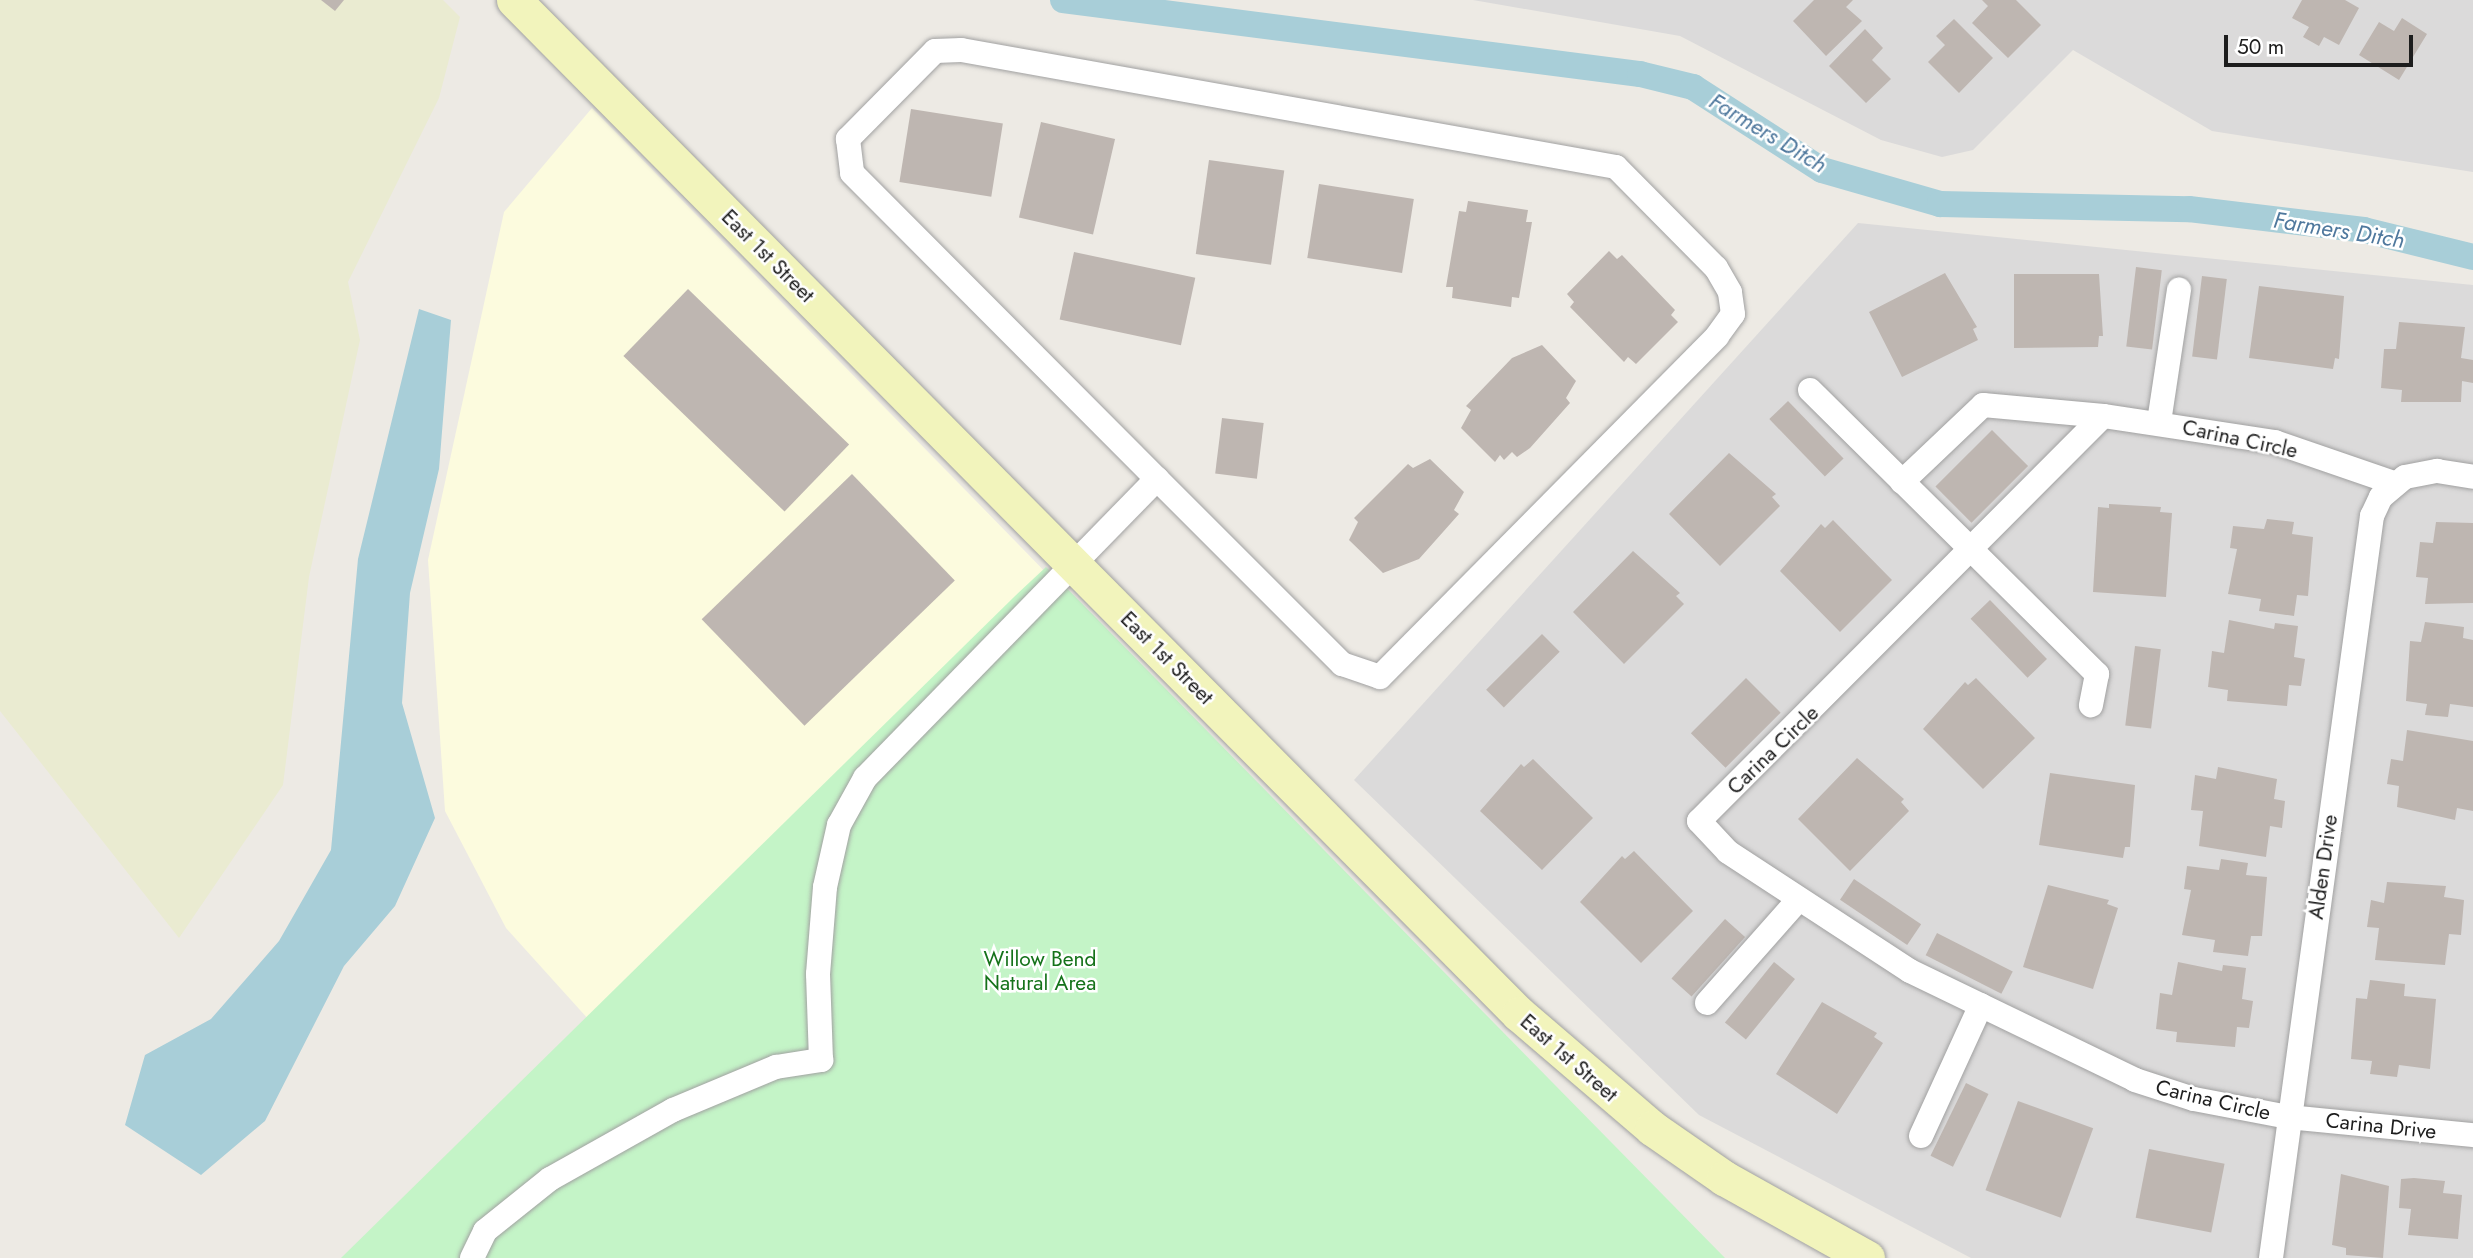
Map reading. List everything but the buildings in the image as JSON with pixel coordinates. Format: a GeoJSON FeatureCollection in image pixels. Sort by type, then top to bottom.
{"type":"FeatureCollection","features":[{"type":"Feature","properties":{"kind":"street","name":"East 1st Street"},"geometry":{"type":"LineString","coordinates":[[514,0],[1518,1014],[1583,1074],[1724,1178],[1867,1258]]}},
{"type":"Feature","properties":{"kind":"street"},"geometry":{"type":"LineString","coordinates":[[961,50],[1616,167],[1716,268],[1730,292],[1733,314],[1717,336],[1380,677],[1342,664],[1157,479],[852,173],[848,139],[935,51],[961,50]]}},
{"type":"Feature","properties":{"kind":"street"},"geometry":{"type":"LineString","coordinates":[[2159,422],[2179,290]]}},
{"type":"Feature","properties":{"kind":"street"},"geometry":{"type":"LineString","coordinates":[[1810,390],[2097,674],[2091,705]]}},
{"type":"Feature","properties":{"kind":"street"},"geometry":{"type":"LineString","coordinates":[[1902,482],[1983,405],[2103,416]]}},
{"type":"Feature","properties":{"kind":"street","name":"Carina Circle"},"geometry":{"type":"LineString","coordinates":[[2288,1117],[2194,1099],[2135,1080],[1910,971],[1728,852],[1699,821],[2103,416],[2159,422],[2275,442],[2395,483]]}},
{"type":"Feature","properties":{"kind":"street"},"geometry":{"type":"LineString","coordinates":[[2395,483],[2426,471],[2473,477]]}},
{"type":"Feature","properties":{"kind":"street"},"geometry":{"type":"LineString","coordinates":[[472,1258],[485,1231],[551,1179],[662,1116],[776,1067],[821,1060],[818,974],[825,887],[839,825],[865,778],[1157,479]]}},
{"type":"Feature","properties":{"kind":"street","name":"Alden Drive"},"geometry":{"type":"LineString","coordinates":[[2271,1258],[2288,1117],[2372,516],[2395,483]]}},
{"type":"Feature","properties":{"kind":"street"},"geometry":{"type":"LineString","coordinates":[[1707,1003],[1798,900]]}},
{"type":"Feature","properties":{"kind":"street"},"geometry":{"type":"LineString","coordinates":[[1921,1136],[1981,1005]]}},
{"type":"Feature","properties":{"kind":"street","name":"Carina Drive"},"geometry":{"type":"LineString","coordinates":[[2288,1117],[2473,1135]]}},
{"type":"Feature","properties":{"kind":"shaded area"},"geometry":{"type":"Polygon","coordinates":[[[0,0],[443,0],[460,17],[439,98],[348,282],[360,340],[309,577],[283,785],[179,938],[0,711],[0,0]]]}},
{"type":"Feature","properties":{"kind":"shaded area"},"geometry":{"type":"Polygon","coordinates":[[[1473,0],[2473,0],[2473,172],[2212,131],[2073,50],[1973,150],[1942,157],[1881,140],[1680,36],[1473,0]]]}},
{"type":"Feature","properties":{"kind":"shaded area"},"geometry":{"type":"Polygon","coordinates":[[[592,108],[1149,678],[599,1031],[506,928],[445,811],[428,560],[504,212],[592,108]]]}},
{"type":"Feature","properties":{"kind":"shaded area"},"geometry":{"type":"Polygon","coordinates":[[[1858,223],[2473,285],[2473,1258],[1971,1258],[1699,1115],[1354,780],[1858,223]]]}},
{"type":"Feature","properties":{"kind":"green space","name":"Willow Bend Natural Area"},"geometry":{"type":"Polygon","coordinates":[[[1046,567],[1725,1258],[341,1258],[1015,596],[1046,567]]]}},
{"type":"Feature","properties":{"kind":"water"},"geometry":{"type":"Polygon","coordinates":[[[419,309],[451,320],[439,469],[410,593],[402,703],[435,818],[395,906],[344,966],[265,1121],[201,1175],[125,1125],[145,1055],[211,1019],[279,941],[331,850],[358,559],[419,309]]]}},
{"type":"Feature","properties":{"kind":"waterway","name":"Farmers Ditch"},"geometry":{"type":"LineString","coordinates":[[1063,0],[1640,74],[1693,87],[1822,170],[1940,204],[2189,209],[2364,230],[2473,257]]}}]}
